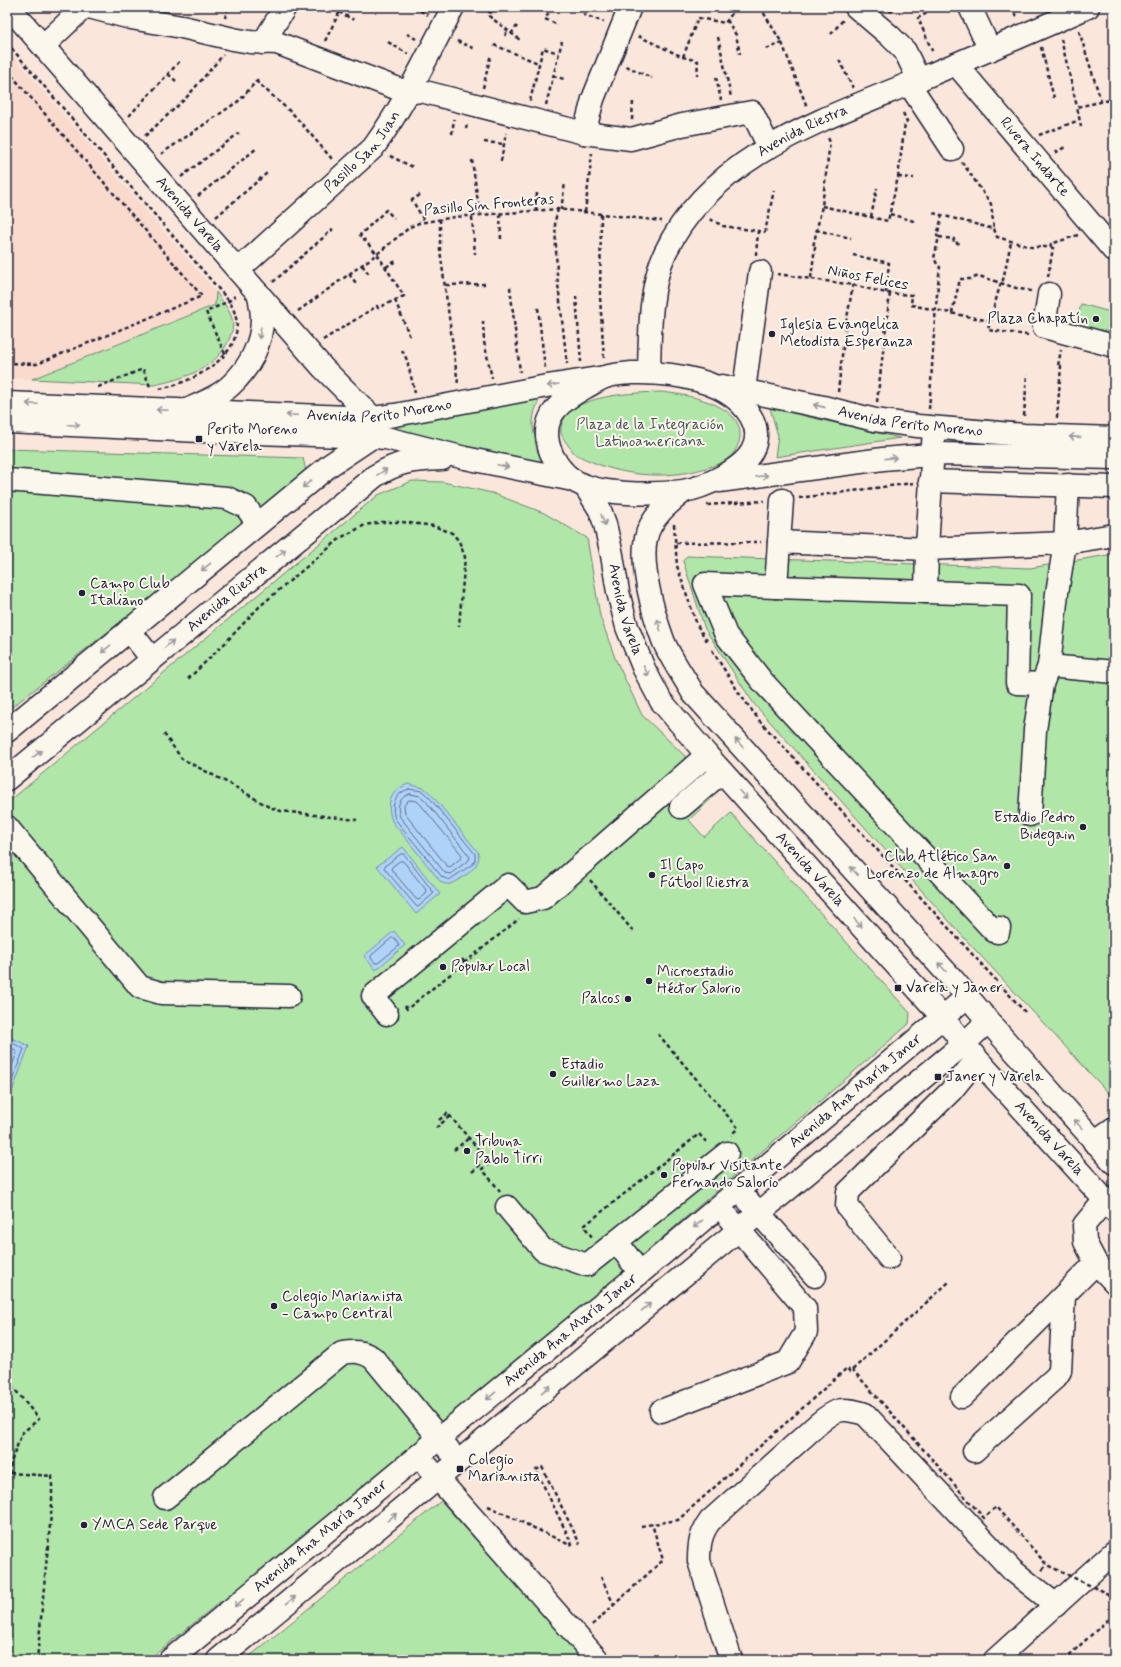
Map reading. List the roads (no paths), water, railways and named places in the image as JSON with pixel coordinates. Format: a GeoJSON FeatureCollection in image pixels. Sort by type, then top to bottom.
{"type":"FeatureCollection","features":[{"type":"Feature","properties":{"kind":"main road","name":"Avenida Varela"},"geometry":{"type":"LineString","coordinates":[[9,7],[308,350],[372,427]]}},
{"type":"Feature","properties":{"kind":"main road"},"geometry":{"type":"LineString","coordinates":[[43,46],[84,7]]}},
{"type":"Feature","properties":{"kind":"main road"},"geometry":{"type":"LineString","coordinates":[[89,7],[131,18],[182,27],[233,39],[263,43],[277,43],[409,93],[421,92],[584,133],[631,138],[682,125],[752,112],[769,147]]}},
{"type":"Feature","properties":{"kind":"main road"},"geometry":{"type":"LineString","coordinates":[[263,43],[285,7]]}},
{"type":"Feature","properties":{"kind":"main road","name":"Pasillo San Juan"},"geometry":{"type":"LineString","coordinates":[[249,282],[345,174],[373,148],[409,93],[453,7]]}},
{"type":"Feature","properties":{"kind":"main road"},"geometry":{"type":"LineString","coordinates":[[584,133],[593,99],[630,7]]}},
{"type":"Feature","properties":{"kind":"main road"},"geometry":{"type":"LineString","coordinates":[[856,7],[905,51],[907,84],[952,149]]}},
{"type":"Feature","properties":{"kind":"main road"},"geometry":{"type":"LineString","coordinates":[[970,7],[990,50]]}},
{"type":"Feature","properties":{"kind":"main road","name":"Avenida Riestra"},"geometry":{"type":"LineString","coordinates":[[649,373],[650,314],[656,282],[664,255],[687,216],[723,178],[744,162],[769,147],[817,123],[1073,14]]}},
{"type":"Feature","properties":{"kind":"main road","name":"Rivera Indarte"},"geometry":{"type":"LineString","coordinates":[[949,67],[1022,142],[1114,251]]}},
{"type":"Feature","properties":{"kind":"main road"},"geometry":{"type":"LineString","coordinates":[[744,390],[760,272]]}},
{"type":"Feature","properties":{"kind":"main road"},"geometry":{"type":"LineString","coordinates":[[185,411],[210,399],[231,385],[248,366],[258,344],[262,319],[249,282]]}},
{"type":"Feature","properties":{"kind":"main road"},"geometry":{"type":"LineString","coordinates":[[1047,294],[1054,330],[1114,346]]}},
{"type":"Feature","properties":{"kind":"main road","name":"Avenida Perito Moreno"},"geometry":{"type":"LineString","coordinates":[[7,422],[318,435],[372,427],[420,410],[547,386],[632,373],[649,373],[671,375],[744,390],[875,420],[931,428],[1024,435],[1114,438]]}},
{"type":"Feature","properties":{"kind":"main road","name":"Avenida Varela"},"geometry":{"type":"LineString","coordinates":[[605,377],[568,396],[559,404],[551,414],[548,422],[548,442],[558,466],[579,483],[600,510],[605,524],[618,592],[627,628],[644,669],[661,701],[722,772],[942,1019],[1110,1205]]}},
{"type":"Feature","properties":{"kind":"main road"},"geometry":{"type":"LineString","coordinates":[[684,491],[710,483],[734,470],[746,460],[752,451],[756,437],[755,426],[745,407],[738,400],[709,384]]}},
{"type":"Feature","properties":{"kind":"main road","name":"Avenida Perito Moreno"},"geometry":{"type":"LineString","coordinates":[[7,403],[185,411],[372,427],[386,438],[465,458],[619,493],[648,494],[684,491]]}},
{"type":"Feature","properties":{"kind":"main road"},"geometry":{"type":"LineString","coordinates":[[7,731],[330,465],[372,427]]}},
{"type":"Feature","properties":{"kind":"main road"},"geometry":{"type":"LineString","coordinates":[[926,592],[932,454],[931,428]]}},
{"type":"Feature","properties":{"kind":"main road"},"geometry":{"type":"LineString","coordinates":[[318,435],[326,440],[332,447],[333,456],[330,465]]}},
{"type":"Feature","properties":{"kind":"main road","name":"Avenida Perito Moreno"},"geometry":{"type":"LineString","coordinates":[[710,483],[883,459],[932,454],[992,454],[1114,458]]}},
{"type":"Feature","properties":{"kind":"main road","name":"Avenida Riestra"},"geometry":{"type":"LineString","coordinates":[[7,779],[375,476],[392,466],[409,461],[465,458]]}},
{"type":"Feature","properties":{"kind":"main road"},"geometry":{"type":"LineString","coordinates":[[7,480],[227,498],[246,507],[258,524]]}},
{"type":"Feature","properties":{"kind":"main road"},"geometry":{"type":"LineString","coordinates":[[930,481],[1114,487]]}},
{"type":"Feature","properties":{"kind":"main road"},"geometry":{"type":"LineString","coordinates":[[1030,815],[1035,730],[1065,543],[1068,485]]}},
{"type":"Feature","properties":{"kind":"main road","name":"Avenida Varela"},"geometry":{"type":"LineString","coordinates":[[684,491],[658,514],[646,536],[644,562],[649,589],[663,640],[693,693],[968,996],[988,1021],[1114,1163]]}},
{"type":"Feature","properties":{"kind":"main road"},"geometry":{"type":"LineString","coordinates":[[776,587],[782,500]]}},
{"type":"Feature","properties":{"kind":"main road"},"geometry":{"type":"LineString","coordinates":[[779,542],[927,549],[1065,543],[1114,535]]}},
{"type":"Feature","properties":{"kind":"main road"},"geometry":{"type":"LineString","coordinates":[[999,928],[998,932],[994,931],[762,681],[726,635],[705,584],[1019,595],[1017,683],[1045,675],[1114,672]]}},
{"type":"Feature","properties":{"kind":"main road"},"geometry":{"type":"LineString","coordinates":[[129,630],[152,659]]}},
{"type":"Feature","properties":{"kind":"main road"},"geometry":{"type":"LineString","coordinates":[[387,1014],[373,996],[508,885],[525,902],[543,898],[707,755]]}},
{"type":"Feature","properties":{"kind":"main road"},"geometry":{"type":"LineString","coordinates":[[681,807],[722,772]]}},
{"type":"Feature","properties":{"kind":"main road"},"geometry":{"type":"LineString","coordinates":[[7,827],[140,987],[161,993],[288,996]]}},
{"type":"Feature","properties":{"kind":"main road","name":"Avenida Ana María Janer"},"geometry":{"type":"LineString","coordinates":[[170,1660],[640,1273],[968,996]]}},
{"type":"Feature","properties":{"kind":"main road","name":"Avenida Ana María Janer"},"geometry":{"type":"LineString","coordinates":[[218,1660],[738,1230],[971,1051],[988,1021]]}},
{"type":"Feature","properties":{"kind":"main road"},"geometry":{"type":"LineString","coordinates":[[889,1258],[847,1206],[848,1192],[951,1091],[971,1051]]}},
{"type":"Feature","properties":{"kind":"main road"},"geometry":{"type":"LineString","coordinates":[[1094,1142],[1114,1128]]}},
{"type":"Feature","properties":{"kind":"main road"},"geometry":{"type":"LineString","coordinates":[[507,1207],[543,1250],[587,1265],[617,1242],[718,1150]]}},
{"type":"Feature","properties":{"kind":"main road"},"geometry":{"type":"LineString","coordinates":[[740,1189],[758,1214],[815,1276]]}},
{"type":"Feature","properties":{"kind":"main road"},"geometry":{"type":"LineString","coordinates":[[1110,1205],[1084,1225],[1085,1242],[1096,1263],[1114,1282]]}},
{"type":"Feature","properties":{"kind":"main road"},"geometry":{"type":"LineString","coordinates":[[661,1411],[788,1362],[806,1332],[805,1308],[719,1207]]}},
{"type":"Feature","properties":{"kind":"main road"},"geometry":{"type":"LineString","coordinates":[[617,1242],[640,1273]]}},
{"type":"Feature","properties":{"kind":"main road"},"geometry":{"type":"LineString","coordinates":[[962,1398],[1096,1263]]}},
{"type":"Feature","properties":{"kind":"main road"},"geometry":{"type":"LineString","coordinates":[[974,1451],[1056,1377],[1060,1371],[1064,1296]]}},
{"type":"Feature","properties":{"kind":"main road"},"geometry":{"type":"LineString","coordinates":[[569,1332],[565,1340],[565,1348],[568,1354],[573,1358],[581,1360]]}},
{"type":"Feature","properties":{"kind":"main road"},"geometry":{"type":"LineString","coordinates":[[165,1498],[342,1353],[364,1353],[373,1358],[458,1462]]}},
{"type":"Feature","properties":{"kind":"main road"},"geometry":{"type":"LineString","coordinates":[[731,1660],[699,1561],[699,1547],[702,1531],[710,1521],[831,1413],[848,1409],[865,1414],[1012,1570],[1056,1605]]}},
{"type":"Feature","properties":{"kind":"main road"},"geometry":{"type":"LineString","coordinates":[[419,1456],[598,1660]]}},
{"type":"Feature","properties":{"kind":"main road"},"geometry":{"type":"LineString","coordinates":[[995,1660],[1114,1552]]}},
{"type":"Feature","properties":{"kind":"water"},"geometry":{"type":"Polygon","coordinates":[[[408,784],[424,788],[431,794],[478,852],[479,857],[477,863],[470,872],[450,884],[445,884],[440,881],[392,821],[389,809],[391,798],[397,790],[408,784]]]}},
{"type":"Feature","properties":{"kind":"water"},"geometry":{"type":"Polygon","coordinates":[[[403,847],[440,894],[416,914],[377,866],[403,847]]]}},
{"type":"Feature","properties":{"kind":"water"},"geometry":{"type":"Polygon","coordinates":[[[394,931],[405,945],[376,970],[364,956],[394,931]]]}},
{"type":"Feature","properties":{"kind":"water"},"geometry":{"type":"Polygon","coordinates":[[[7,1036],[29,1046],[7,1105],[7,1036]]]}},
{"type":"Feature","properties":{"kind":"place","name":"Plaza Chapatín"},"geometry":{"type":"Point","coordinates":[1096,319]}},
{"type":"Feature","properties":{"kind":"place","name":"Iglesia Evangelica Metodista Esperanza"},"geometry":{"type":"Point","coordinates":[772,334]}},
{"type":"Feature","properties":{"kind":"place","name":"Perito Moreno y Varela"},"geometry":{"type":"Point","coordinates":[199,439]}},
{"type":"Feature","properties":{"kind":"place","name":"Campo Club Italiano"},"geometry":{"type":"Point","coordinates":[82,593]}},
{"type":"Feature","properties":{"kind":"place","name":"Estadio Pedro Bidegain"},"geometry":{"type":"Point","coordinates":[1083,827]}},
{"type":"Feature","properties":{"kind":"place","name":"Club Atlético San Lorenzo de Almagro"},"geometry":{"type":"Point","coordinates":[1007,866]}},
{"type":"Feature","properties":{"kind":"place","name":"Il Capo Fútbol Riestra"},"geometry":{"type":"Point","coordinates":[652,875]}},
{"type":"Feature","properties":{"kind":"place","name":"Popular Local"},"geometry":{"type":"Point","coordinates":[443,967]}},
{"type":"Feature","properties":{"kind":"place","name":"Microestadio Héctor Salorio"},"geometry":{"type":"Point","coordinates":[649,981]}},
{"type":"Feature","properties":{"kind":"place","name":"Varela y Janer"},"geometry":{"type":"Point","coordinates":[898,988]}},
{"type":"Feature","properties":{"kind":"place","name":"Palcos"},"geometry":{"type":"Point","coordinates":[628,999]}},
{"type":"Feature","properties":{"kind":"place","name":"Estadio Guillermo Laza"},"geometry":{"type":"Point","coordinates":[553,1074]}},
{"type":"Feature","properties":{"kind":"place","name":"Janer y Varela"},"geometry":{"type":"Point","coordinates":[938,1077]}},
{"type":"Feature","properties":{"kind":"place","name":"Tribuna Pablo Tirri"},"geometry":{"type":"Point","coordinates":[467,1151]}},
{"type":"Feature","properties":{"kind":"place","name":"Popular Visitante Fernando Salorio"},"geometry":{"type":"Point","coordinates":[664,1175]}},
{"type":"Feature","properties":{"kind":"place","name":"Colegio Marianista - Campo Central"},"geometry":{"type":"Point","coordinates":[274,1306]}},
{"type":"Feature","properties":{"kind":"place","name":"Colegio Marianista"},"geometry":{"type":"Point","coordinates":[460,1469]}},
{"type":"Feature","properties":{"kind":"place","name":"YMCA Sede Parque"},"geometry":{"type":"Point","coordinates":[84,1525]}},
{"type":"Feature","properties":{"kind":"park label","name":"Plaza de la Integración Latinoamericana"},"geometry":{"type":"Point","coordinates":[650,434]}}]}
